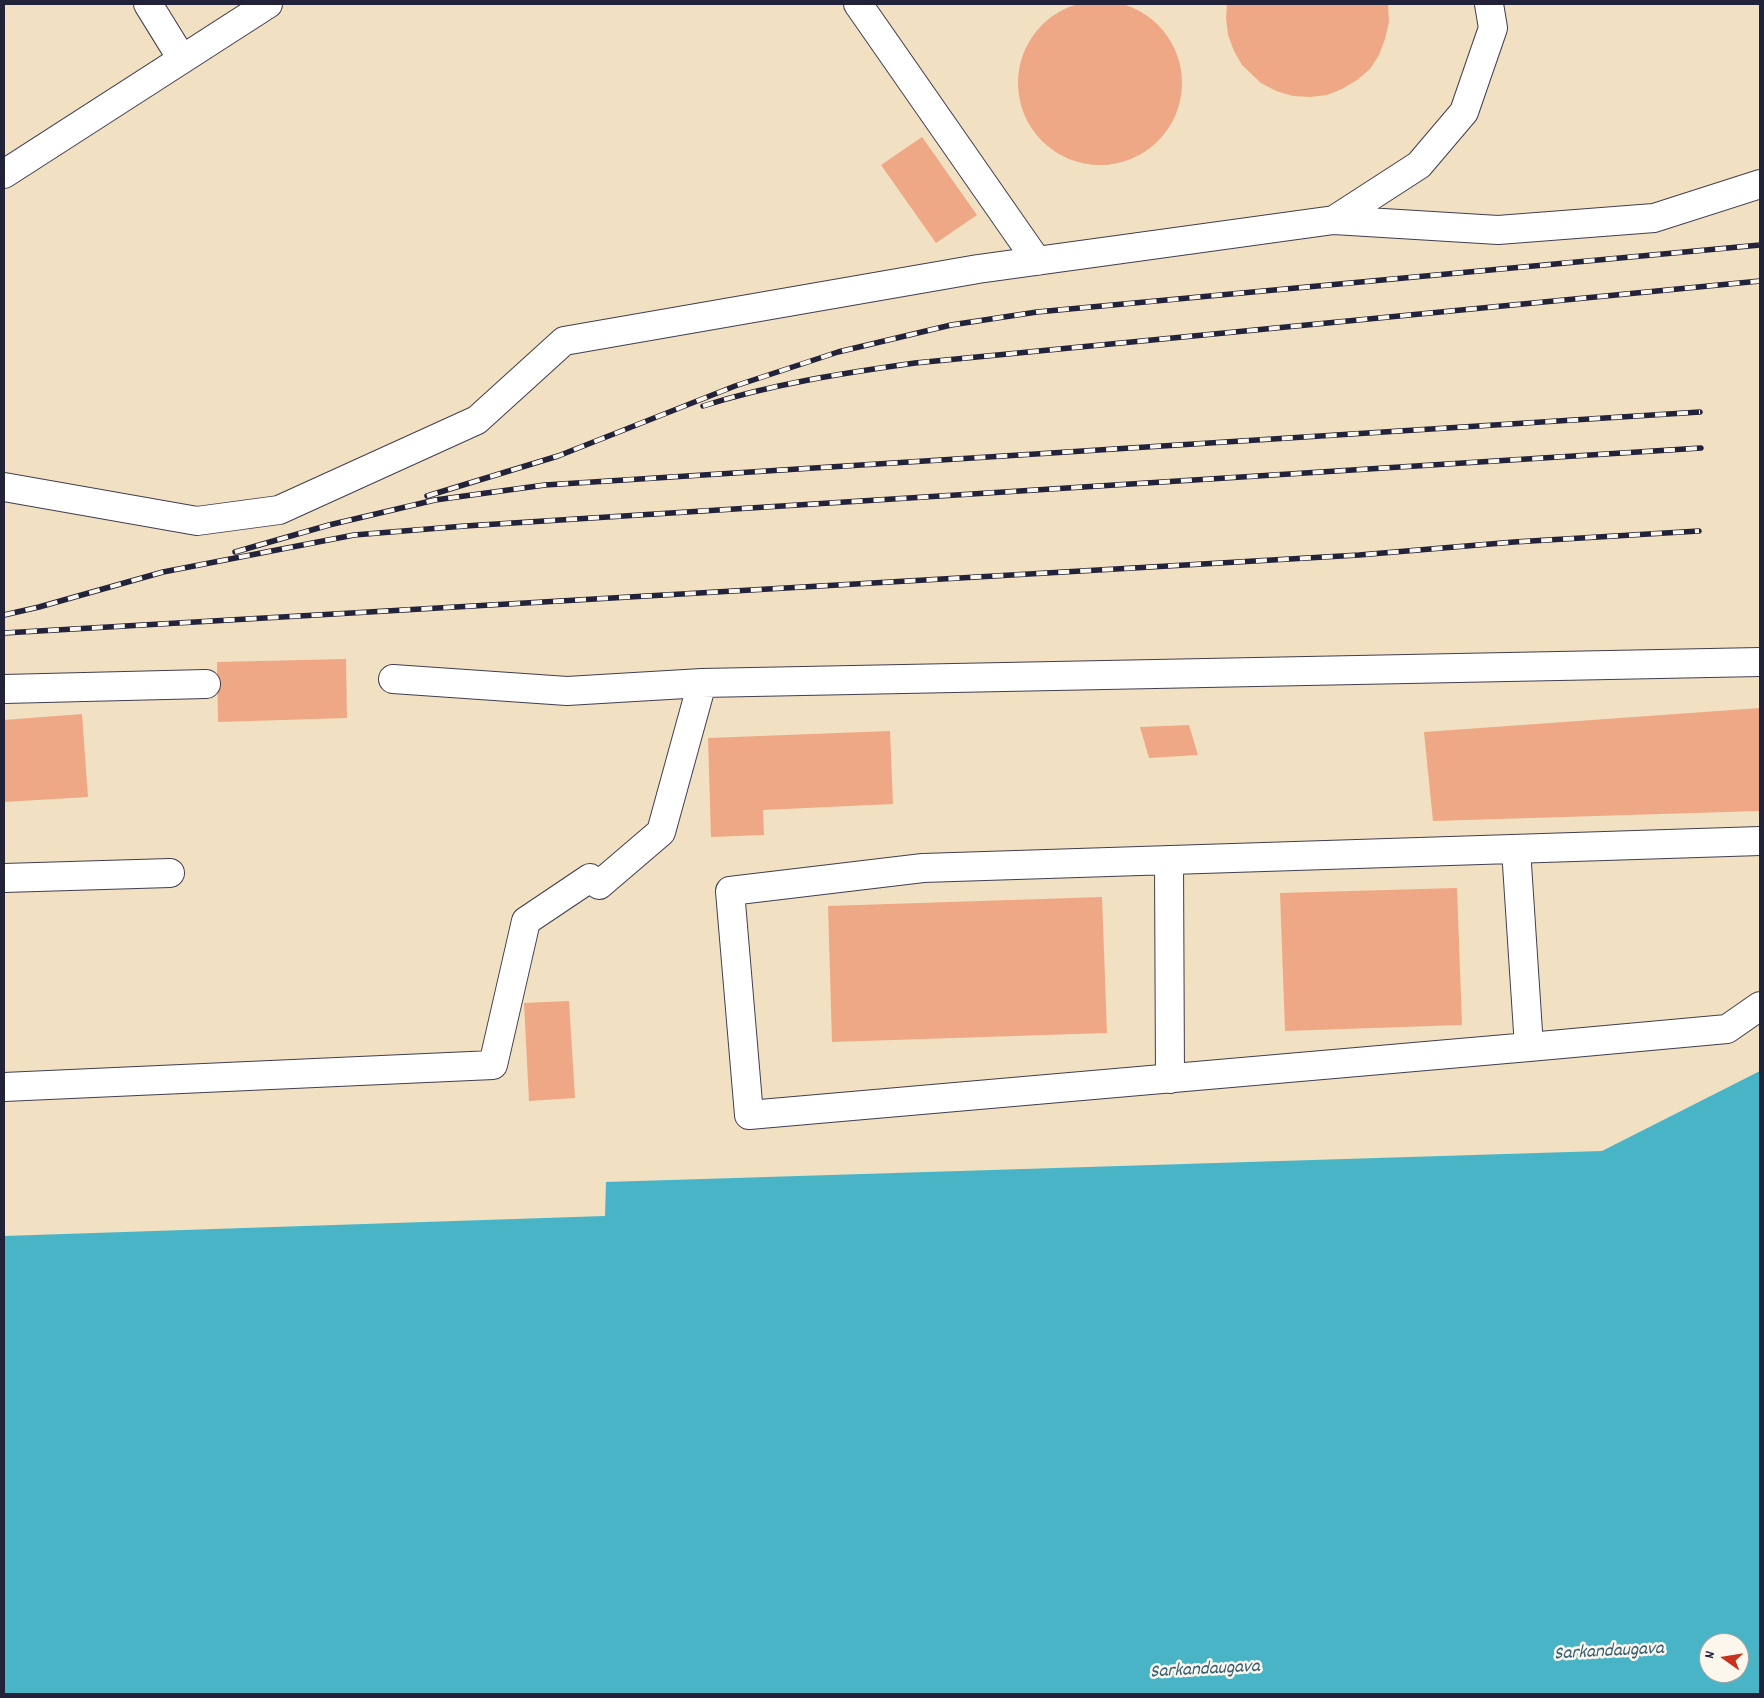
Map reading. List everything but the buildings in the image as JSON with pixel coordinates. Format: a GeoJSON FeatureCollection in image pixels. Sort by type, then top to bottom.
{"type":"FeatureCollection","features":[{"type":"Feature","properties":{"kind":"lane"},"geometry":{"type":"LineString","coordinates":[[148,4],[182,59]]}},
{"type":"Feature","properties":{"kind":"lane"},"geometry":{"type":"LineString","coordinates":[[4,174],[268,4]]}},
{"type":"Feature","properties":{"kind":"lane"},"geometry":{"type":"LineString","coordinates":[[858,4],[1037,260]]}},
{"type":"Feature","properties":{"kind":"lane"},"geometry":{"type":"LineString","coordinates":[[1334,220],[1419,165],[1464,112],[1493,28],[1488,4]]}},
{"type":"Feature","properties":{"kind":"lane"},"geometry":{"type":"LineString","coordinates":[[4,487],[197,521],[279,510],[477,420],[564,341],[978,269],[1334,220],[1498,230],[1654,218],[1760,184]]}},
{"type":"Feature","properties":{"kind":"lane"},"geometry":{"type":"LineString","coordinates":[[393,679],[568,691],[702,682],[1760,662]]}},
{"type":"Feature","properties":{"kind":"lane"},"geometry":{"type":"LineString","coordinates":[[4,1087],[493,1065],[526,921],[590,878],[599,885],[661,832],[702,682]]}},
{"type":"Feature","properties":{"kind":"lane"},"geometry":{"type":"LineString","coordinates":[[4,689],[206,684]]}},
{"type":"Feature","properties":{"kind":"lane"},"geometry":{"type":"LineString","coordinates":[[1760,841],[923,868],[730,891],[749,1115],[1529,1048],[1727,1029],[1760,1006]]}},
{"type":"Feature","properties":{"kind":"lane"},"geometry":{"type":"LineString","coordinates":[[1516,849],[1529,1048]]}},
{"type":"Feature","properties":{"kind":"lane"},"geometry":{"type":"LineString","coordinates":[[1170,860],[1170,1078]]}},
{"type":"Feature","properties":{"kind":"lane"},"geometry":{"type":"LineString","coordinates":[[4,878],[170,873]]}},
{"type":"Feature","properties":{"kind":"water","name":"Sarkandaugava"},"geometry":{"type":"Polygon","coordinates":[[[1760,1071],[1760,1694],[4,1694],[4,1236],[605,1216],[606,1182],[1602,1151],[1760,1071]]]}},
{"type":"Feature","properties":{"kind":"railway"},"geometry":{"type":"LineString","coordinates":[[427,496],[558,456],[735,386],[838,352],[951,325],[1037,312],[1760,245]]}},
{"type":"Feature","properties":{"kind":"railway"},"geometry":{"type":"LineString","coordinates":[[703,406],[782,385],[915,363],[1760,281]]}},
{"type":"Feature","properties":{"kind":"railway"},"geometry":{"type":"LineString","coordinates":[[235,552],[329,525],[435,500],[545,485],[1700,412]]}},
{"type":"Feature","properties":{"kind":"railway"},"geometry":{"type":"LineString","coordinates":[[4,615],[163,572],[354,535],[465,526],[1701,448]]}},
{"type":"Feature","properties":{"kind":"railway"},"geometry":{"type":"LineString","coordinates":[[4,633],[1359,555],[1514,542],[1699,531]]}}]}
